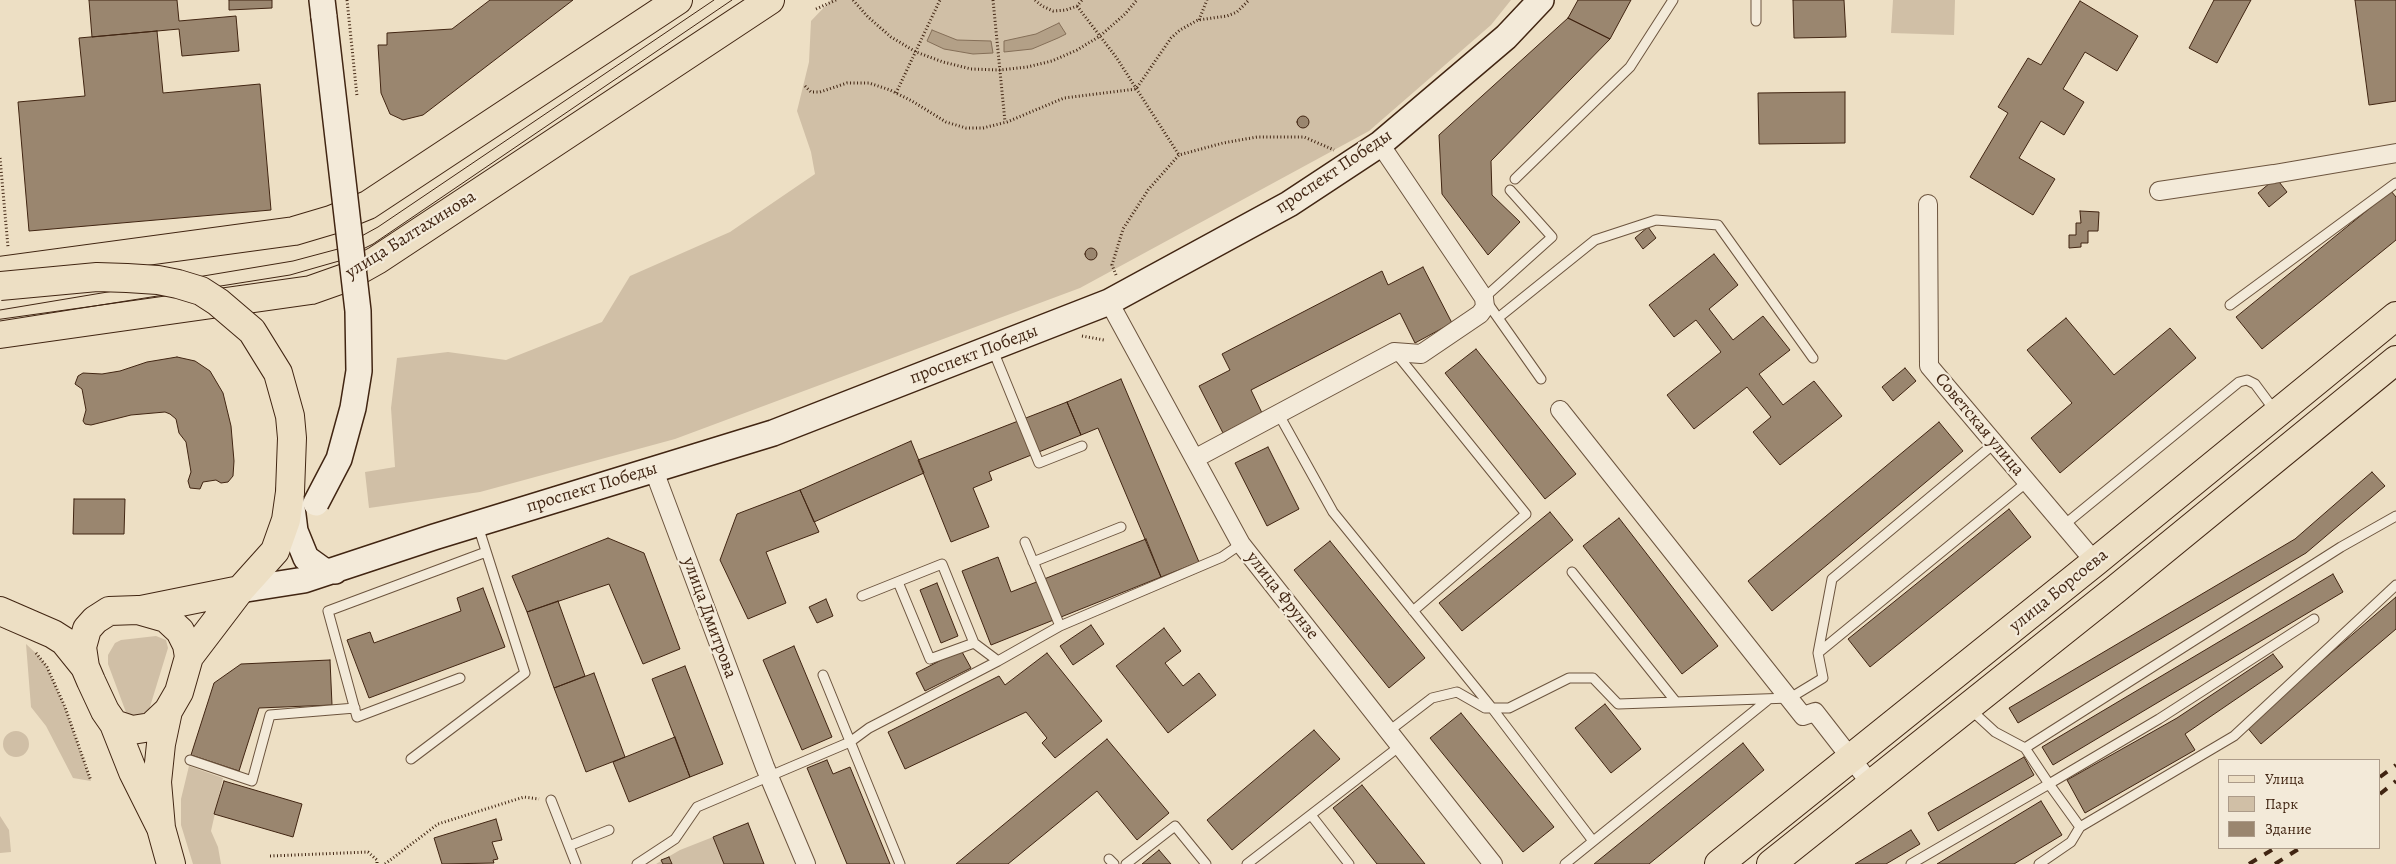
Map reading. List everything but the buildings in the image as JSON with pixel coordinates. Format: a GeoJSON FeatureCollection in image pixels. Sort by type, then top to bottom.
{"type":"FeatureCollection","features":[{"type":"Feature","properties":{"kind":"main road"},"geometry":{"type":"LineString","coordinates":[[0,271],[294,231],[331,220],[368,204],[678,0]]}},
{"type":"Feature","properties":{"kind":"main road","name":"улица Балтахинова"},"geometry":{"type":"LineString","coordinates":[[0,334],[311,290],[345,278],[377,260],[770,0]]}},
{"type":"Feature","properties":{"kind":"main road"},"geometry":{"type":"LineString","coordinates":[[0,286],[97,277],[135,278],[178,284],[201,291],[218,302],[252,331],[266,350],[278,374],[290,416],[292,438],[290,492],[286,520],[275,551],[240,590],[189,657],[179,692],[168,711],[158,723],[144,730],[132,730],[114,724]]}},
{"type":"Feature","properties":{"kind":"main road","name":"улица Борсоева"},"geometry":{"type":"LineString","coordinates":[[1719,864],[2095,562],[2396,316]]}},
{"type":"Feature","properties":{"kind":"main road","name":"улица Борсоева"},"geometry":{"type":"LineString","coordinates":[[1771,864],[2116,589],[2396,360]]}},
{"type":"Feature","properties":{"kind":"main road"},"geometry":{"type":"LineString","coordinates":[[171,864],[161,828],[133,772],[114,724],[105,711],[85,667],[82,656],[83,638],[95,620],[109,611],[138,610],[240,590]]}},
{"type":"Feature","properties":{"kind":"main road"},"geometry":{"type":"LineString","coordinates":[[138,610],[159,615],[173,623],[184,638],[189,657]]}},
{"type":"Feature","properties":{"kind":"main road"},"geometry":{"type":"LineString","coordinates":[[0,612],[36,638],[64,641],[85,667]]}},
{"type":"Feature","properties":{"kind":"main road"},"geometry":{"type":"LineString","coordinates":[[161,828],[158,766],[168,711]]}},
{"type":"Feature","properties":{"kind":"street","name":"проспект Победы"},"geometry":{"type":"LineString","coordinates":[[240,590],[304,580],[335,571],[653,468],[773,433],[1109,302],[1289,204],[1380,144],[1506,37],[1541,0]]}},
{"type":"Feature","properties":{"kind":"street"},"geometry":{"type":"LineString","coordinates":[[275,551],[305,526],[339,459],[353,408],[359,371],[356,292],[323,8]]}},
{"type":"Feature","properties":{"kind":"street"},"geometry":{"type":"LineString","coordinates":[[1196,458],[1394,352],[1420,354],[1480,314],[1485,307],[1484,298],[1380,144]]}},
{"type":"Feature","properties":{"kind":"street"},"geometry":{"type":"LineString","coordinates":[[2159,191],[2396,153]]}},
{"type":"Feature","properties":{"kind":"street","name":"Советская улица"},"geometry":{"type":"LineString","coordinates":[[1928,204],[1930,366],[2095,562]]}},
{"type":"Feature","properties":{"kind":"street","name":"улица Фрунзе"},"geometry":{"type":"LineString","coordinates":[[1109,302],[1196,458],[1241,544],[1493,864]]}},
{"type":"Feature","properties":{"kind":"street"},"geometry":{"type":"LineString","coordinates":[[1560,410],[1803,716],[1815,712],[1850,760],[1871,784]]}},
{"type":"Feature","properties":{"kind":"street","name":"улица Дмитрова"},"geometry":{"type":"LineString","coordinates":[[653,468],[767,772],[806,864]]}},
{"type":"Feature","properties":{"kind":"street"},"geometry":{"type":"LineString","coordinates":[[290,492],[292,518],[305,526]]}},
{"type":"Feature","properties":{"kind":"street"},"geometry":{"type":"LineString","coordinates":[[305,526],[306,558],[324,571],[335,571]]}},
{"type":"Feature","properties":{"kind":"street"},"geometry":{"type":"LineString","coordinates":[[0,627],[36,638]]}},
{"type":"Feature","properties":{"kind":"lane"},"geometry":{"type":"LineString","coordinates":[[1515,179],[1630,67],[1673,0]]}},
{"type":"Feature","properties":{"kind":"lane"},"geometry":{"type":"LineString","coordinates":[[1756,0],[1756,21]]}},
{"type":"Feature","properties":{"kind":"lane"},"geometry":{"type":"LineString","coordinates":[[2230,305],[2396,183]]}},
{"type":"Feature","properties":{"kind":"lane"},"geometry":{"type":"LineString","coordinates":[[1510,190],[1552,237],[1484,298],[1541,379]]}},
{"type":"Feature","properties":{"kind":"lane"},"geometry":{"type":"LineString","coordinates":[[1498,318],[1595,240],[1656,220],[1718,225],[1813,358]]}},
{"type":"Feature","properties":{"kind":"lane"},"geometry":{"type":"LineString","coordinates":[[992,348],[1039,462],[1082,446]]}},
{"type":"Feature","properties":{"kind":"lane"},"geometry":{"type":"LineString","coordinates":[[1394,352],[1526,514],[1413,611]]}},
{"type":"Feature","properties":{"kind":"lane"},"geometry":{"type":"LineString","coordinates":[[2064,525],[2239,382],[2248,380],[2255,384],[2277,414]]}},
{"type":"Feature","properties":{"kind":"lane"},"geometry":{"type":"LineString","coordinates":[[1278,413],[1332,512],[1492,708],[1594,841]]}},
{"type":"Feature","properties":{"kind":"lane"},"geometry":{"type":"LineString","coordinates":[[1389,731],[1432,698],[1458,692],[1485,708],[1510,708],[1569,678],[1593,678],[1618,704],[1790,698],[1823,678],[1818,653],[1832,579],[1995,443]]}},
{"type":"Feature","properties":{"kind":"lane"},"geometry":{"type":"LineString","coordinates":[[1818,653],[2027,482]]}},
{"type":"Feature","properties":{"kind":"lane"},"geometry":{"type":"LineString","coordinates":[[2025,748],[2341,547],[2396,516]]}},
{"type":"Feature","properties":{"kind":"lane"},"geometry":{"type":"LineString","coordinates":[[411,759],[525,672],[477,524]]}},
{"type":"Feature","properties":{"kind":"lane"},"geometry":{"type":"LineString","coordinates":[[1034,562],[1121,527]]}},
{"type":"Feature","properties":{"kind":"lane"},"geometry":{"type":"LineString","coordinates":[[1025,542],[1060,626]]}},
{"type":"Feature","properties":{"kind":"lane"},"geometry":{"type":"LineString","coordinates":[[637,864],[675,839],[697,807],[767,772],[850,742],[869,728],[998,661],[1060,626],[1222,557],[1241,544]]}},
{"type":"Feature","properties":{"kind":"lane"},"geometry":{"type":"LineString","coordinates":[[460,678],[357,717],[328,611],[486,552]]}},
{"type":"Feature","properties":{"kind":"lane"},"geometry":{"type":"LineString","coordinates":[[862,596],[942,564],[974,643],[998,661]]}},
{"type":"Feature","properties":{"kind":"lane"},"geometry":{"type":"LineString","coordinates":[[1572,572],[1676,702]]}},
{"type":"Feature","properties":{"kind":"lane"},"geometry":{"type":"LineString","coordinates":[[898,582],[930,659],[974,643]]}},
{"type":"Feature","properties":{"kind":"lane"},"geometry":{"type":"LineString","coordinates":[[2038,864],[2071,842],[2080,827],[2234,736],[2396,585]]}},
{"type":"Feature","properties":{"kind":"lane"},"geometry":{"type":"LineString","coordinates":[[1910,864],[2159,719],[2314,619]]}},
{"type":"Feature","properties":{"kind":"lane"},"geometry":{"type":"LineString","coordinates":[[823,675],[900,864]]}},
{"type":"Feature","properties":{"kind":"lane"},"geometry":{"type":"LineString","coordinates":[[1565,864],[1769,698]]}},
{"type":"Feature","properties":{"kind":"lane"},"geometry":{"type":"LineString","coordinates":[[1968,707],[1995,732],[2025,748],[2048,784],[2080,827]]}},
{"type":"Feature","properties":{"kind":"lane"},"geometry":{"type":"LineString","coordinates":[[190,760],[252,781],[270,715],[355,708]]}},
{"type":"Feature","properties":{"kind":"lane"},"geometry":{"type":"LineString","coordinates":[[1247,864],[1400,746]]}},
{"type":"Feature","properties":{"kind":"lane"},"geometry":{"type":"LineString","coordinates":[[551,800],[576,864]]}},
{"type":"Feature","properties":{"kind":"lane"},"geometry":{"type":"LineString","coordinates":[[1311,815],[1349,864]]}},
{"type":"Feature","properties":{"kind":"lane"},"geometry":{"type":"LineString","coordinates":[[1126,864],[1175,826],[1206,864]]}},
{"type":"Feature","properties":{"kind":"lane"},"geometry":{"type":"LineString","coordinates":[[569,846],[609,830]]}},
{"type":"Feature","properties":{"kind":"path"},"geometry":{"type":"LineString","coordinates":[[347,0],[358,105]]}},
{"type":"Feature","properties":{"kind":"path"},"geometry":{"type":"LineString","coordinates":[[816,9],[836,0]]}},
{"type":"Feature","properties":{"kind":"path"},"geometry":{"type":"LineString","coordinates":[[853,0],[868,17],[891,37],[916,52],[943,62],[971,68],[1000,70],[1052,61],[1077,50],[1100,36],[1125,14],[1137,0]]}},
{"type":"Feature","properties":{"kind":"path"},"geometry":{"type":"LineString","coordinates":[[896,93],[940,0]]}},
{"type":"Feature","properties":{"kind":"path"},"geometry":{"type":"LineString","coordinates":[[993,0],[1005,122]]}},
{"type":"Feature","properties":{"kind":"path"},"geometry":{"type":"LineString","coordinates":[[1035,0],[1053,11],[1066,10],[1077,6],[1082,0]]}},
{"type":"Feature","properties":{"kind":"path"},"geometry":{"type":"LineString","coordinates":[[1198,20],[1208,0]]}},
{"type":"Feature","properties":{"kind":"path"},"geometry":{"type":"LineString","coordinates":[[805,86],[811,92],[820,92],[847,83],[869,83],[896,93],[946,122],[966,128],[982,128],[1005,122],[1064,98],[1136,89],[1171,38],[1180,30],[1198,20],[1232,14],[1245,6],[1249,0]]}},
{"type":"Feature","properties":{"kind":"path"},"geometry":{"type":"LineString","coordinates":[[1077,6],[1100,36],[1179,155]]}},
{"type":"Feature","properties":{"kind":"path"},"geometry":{"type":"LineString","coordinates":[[1117,278],[1112,265],[1123,230],[1148,190],[1179,155],[1223,143],[1257,137],[1304,137],[1333,148]]}},
{"type":"Feature","properties":{"kind":"path"},"geometry":{"type":"LineString","coordinates":[[0,158],[9,249],[0,251]]}},
{"type":"Feature","properties":{"kind":"path"},"geometry":{"type":"LineString","coordinates":[[1082,336],[1104,340]]}},
{"type":"Feature","properties":{"kind":"path"},"geometry":{"type":"LineString","coordinates":[[36,638],[65,707],[91,781]]}},
{"type":"Feature","properties":{"kind":"path"},"geometry":{"type":"LineString","coordinates":[[384,864],[438,824],[524,797],[551,800]]}},
{"type":"Feature","properties":{"kind":"path"},"geometry":{"type":"LineString","coordinates":[[270,856],[368,852],[377,860],[377,864]]}},
{"type":"Feature","properties":{"kind":"green space"},"geometry":{"type":"Polygon","coordinates":[[[831,0],[1511,0],[1491,25],[1369,131],[1080,288],[675,439],[480,492],[369,508],[365,472],[395,467],[391,408],[397,358],[448,352],[506,360],[602,322],[630,276],[730,232],[815,174],[811,152],[797,111],[809,62],[811,21],[831,0]]]}},
{"type":"Feature","properties":{"kind":"green space"},"geometry":{"type":"Polygon","coordinates":[[[1893,0],[1955,0],[1954,35],[1891,33],[1893,0]]]}},
{"type":"Feature","properties":{"kind":"green space"},"geometry":{"type":"Polygon","coordinates":[[[156,636],[166,640],[168,648],[149,710],[142,721],[127,715],[108,664],[108,655],[115,643],[121,640],[156,636]]]}},
{"type":"Feature","properties":{"kind":"green space"},"geometry":{"type":"Polygon","coordinates":[[[26,644],[40,657],[47,667],[65,707],[91,781],[73,778],[46,726],[31,707],[26,644]]]}},
{"type":"Feature","properties":{"kind":"green space"},"geometry":{"type":"Polygon","coordinates":[[[16,731],[25,735],[29,744],[25,753],[16,757],[7,753],[3,744],[7,735],[16,731]]]}},
{"type":"Feature","properties":{"kind":"green space"},"geometry":{"type":"Polygon","coordinates":[[[189,766],[223,778],[211,831],[218,847],[221,864],[193,864],[181,825],[181,799],[189,766]]]}},
{"type":"Feature","properties":{"kind":"green space"},"geometry":{"type":"Polygon","coordinates":[[[0,816],[9,830],[11,852],[0,853],[0,816]]]}},
{"type":"Feature","properties":{"kind":"green space"},"geometry":{"type":"Polygon","coordinates":[[[713,837],[724,864],[656,864],[680,850],[713,837]]]}},
{"type":"Feature","properties":{"kind":"shaded area"},"geometry":{"type":"Polygon","coordinates":[[[1059,23],[1066,34],[1032,49],[1004,52],[1004,41],[1036,34],[1059,23]]]}},
{"type":"Feature","properties":{"kind":"shaded area"},"geometry":{"type":"Polygon","coordinates":[[[932,30],[957,40],[991,41],[993,53],[973,54],[944,49],[927,41],[932,30]]]}},
{"type":"Feature","properties":{"kind":"tram line"},"geometry":{"type":"LineString","coordinates":[[0,310],[293,261],[338,249],[378,227],[714,0]]}},
{"type":"Feature","properties":{"kind":"tram line"},"geometry":{"type":"LineString","coordinates":[[0,321],[290,275],[339,261],[373,244],[732,0]]}},
{"type":"Feature","properties":{"kind":"railway"},"geometry":{"type":"LineString","coordinates":[[2381,776],[2396,765]]}},
{"type":"Feature","properties":{"kind":"railway"},"geometry":{"type":"LineString","coordinates":[[2381,793],[2396,781]]}},
{"type":"Feature","properties":{"kind":"railway"},"geometry":{"type":"LineString","coordinates":[[2249,864],[2273,849]]}},
{"type":"Feature","properties":{"kind":"railway"},"geometry":{"type":"LineString","coordinates":[[2275,864],[2298,849]]}}]}
